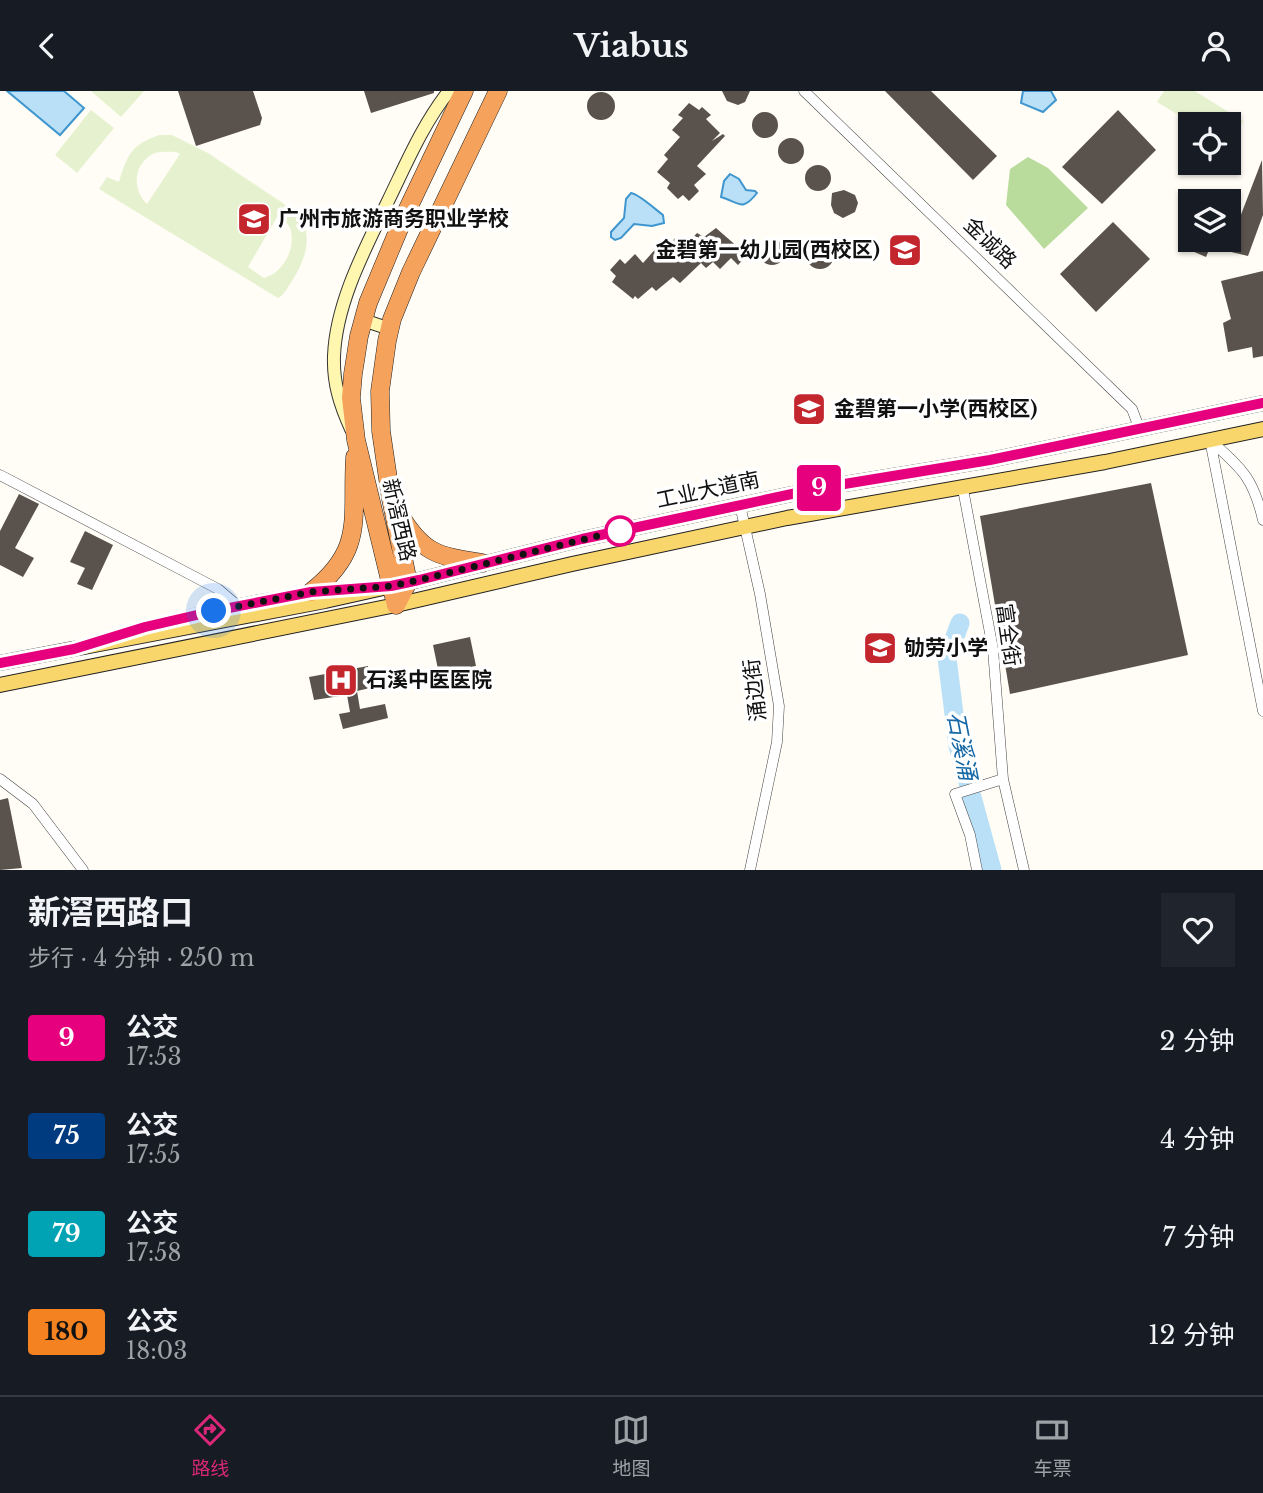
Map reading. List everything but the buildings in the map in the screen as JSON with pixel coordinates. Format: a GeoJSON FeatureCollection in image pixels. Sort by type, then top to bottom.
{"type":"FeatureCollection","features":[{"type":"Feature","properties":{"kind":"highway","name":"新滘西路"},"geometry":{"type":"LineString","coordinates":[[400,584],[356,440],[351,398],[353,374],[363,320],[403,219],[464,91]]}},
{"type":"Feature","properties":{"kind":"highway","name":"新滘西路"},"geometry":{"type":"LineString","coordinates":[[396,605],[400,584],[382,440],[380,391],[390,329],[411,272],[498,91]]}},
{"type":"Feature","properties":{"kind":"highway"},"geometry":{"type":"LineString","coordinates":[[311,592],[337,569],[351,539],[355,525],[353,484],[356,440]]}},
{"type":"Feature","properties":{"kind":"highway"},"geometry":{"type":"LineString","coordinates":[[391,499],[410,531],[428,549],[448,558],[482,563]]}},
{"type":"Feature","properties":{"kind":"main road"},"geometry":{"type":"LineString","coordinates":[[356,440],[340,404],[335,381],[334,354],[343,309],[362,256],[423,128],[449,91]]}},
{"type":"Feature","properties":{"kind":"main road"},"geometry":{"type":"LineString","coordinates":[[363,320],[390,329]]}},
{"type":"Feature","properties":{"kind":"main road","name":"工业大道南"},"geometry":{"type":"LineString","coordinates":[[0,663],[285,609],[820,488],[990,460],[1263,403]]}},
{"type":"Feature","properties":{"kind":"main road"},"geometry":{"type":"LineString","coordinates":[[1204,416],[1210,440]]}},
{"type":"Feature","properties":{"kind":"main road"},"geometry":{"type":"LineString","coordinates":[[0,685],[396,605],[744,527],[963,489],[1263,429]]}},
{"type":"Feature","properties":{"kind":"main road"},"geometry":{"type":"LineString","coordinates":[[74,649],[145,627],[238,606],[311,592],[400,584]]}},
{"type":"Feature","properties":{"kind":"street","name":"金诚路"},"geometry":{"type":"LineString","coordinates":[[804,91],[1132,409],[1140,430]]}},
{"type":"Feature","properties":{"kind":"street"},"geometry":{"type":"LineString","coordinates":[[1210,440],[1248,477],[1263,520]]}},
{"type":"Feature","properties":{"kind":"street"},"geometry":{"type":"LineString","coordinates":[[1210,440],[1263,711]]}},
{"type":"Feature","properties":{"kind":"street"},"geometry":{"type":"LineString","coordinates":[[0,475],[218,589],[238,606]]}},
{"type":"Feature","properties":{"kind":"street","name":"富全街"},"geometry":{"type":"LineString","coordinates":[[963,489],[993,649],[1003,779],[1024,870]]}},
{"type":"Feature","properties":{"kind":"street","name":"涌边街"},"geometry":{"type":"LineString","coordinates":[[740,505],[762,605],[780,721],[750,870]]}},
{"type":"Feature","properties":{"kind":"street"},"geometry":{"type":"LineString","coordinates":[[0,779],[33,804],[83,870]]}},
{"type":"Feature","properties":{"kind":"street"},"geometry":{"type":"LineString","coordinates":[[976,870],[970,835],[955,794],[1003,779]]}},
{"type":"Feature","properties":{"kind":"green space"},"geometry":{"type":"Polygon","coordinates":[[[91,91],[144,91],[121,117],[91,91]]]}},
{"type":"Feature","properties":{"kind":"green space"},"geometry":{"type":"Polygon","coordinates":[[[1164,91],[1195,91],[1229,112],[1178,112],[1178,115],[1157,102],[1164,91]]]}},
{"type":"Feature","properties":{"kind":"green space"},"geometry":{"type":"Polygon","coordinates":[[[91,110],[114,128],[77,173],[55,155],[91,110]]]}},
{"type":"Feature","properties":{"kind":"green space"},"geometry":{"type":"Polygon","coordinates":[[[159,135],[172,135],[208,153],[299,214],[306,231],[304,256],[286,291],[278,298],[99,189],[107,177],[119,182],[136,147],[159,135]],[[156,153],[146,158],[138,171],[137,185],[147,204],[180,154],[156,153]],[[277,217],[248,267],[264,278],[277,271],[287,259],[292,244],[289,226],[277,217]]]}},
{"type":"Feature","properties":{"kind":"green space"},"geometry":{"type":"Polygon","coordinates":[[[1028,157],[1048,168],[1088,208],[1044,249],[1006,205],[1010,169],[1028,157]]]}},
{"type":"Feature","properties":{"kind":"water"},"geometry":{"type":"Polygon","coordinates":[[[7,91],[64,91],[84,108],[60,135],[7,91]]]}},
{"type":"Feature","properties":{"kind":"water"},"geometry":{"type":"Polygon","coordinates":[[[1023,91],[1051,91],[1056,100],[1043,112],[1021,103],[1023,91]]]}},
{"type":"Feature","properties":{"kind":"water"},"geometry":{"type":"Polygon","coordinates":[[[730,174],[739,179],[746,190],[757,193],[748,202],[740,204],[721,197],[724,181],[730,174]]]}},
{"type":"Feature","properties":{"kind":"water"},"geometry":{"type":"Polygon","coordinates":[[[631,193],[663,215],[664,223],[652,226],[634,224],[621,238],[615,240],[611,237],[611,232],[624,218],[626,199],[631,193]]]}},
{"type":"Feature","properties":{"kind":"waterway","name":"石溪涌"},"geometry":{"type":"LineString","coordinates":[[960,623],[947,658],[958,746],[992,870]]}},
{"type":"Feature","properties":{"kind":"bus line","name":"9"},"geometry":{"type":"LineString","coordinates":[[0,663],[74,649],[145,627],[214,611],[311,592],[391,586],[582,539],[820,488],[990,460],[1263,403]]}},
{"type":"Feature","properties":{"kind":"place","name":"广州市旅游商务职业学校"},"geometry":{"type":"Point","coordinates":[254,219]}},
{"type":"Feature","properties":{"kind":"place","name":"金碧第一幼儿园(西校区)"},"geometry":{"type":"Point","coordinates":[905,250]}},
{"type":"Feature","properties":{"kind":"place","name":"金碧第一小学(西校区)"},"geometry":{"type":"Point","coordinates":[809,409]}},
{"type":"Feature","properties":{"kind":"place","name":"劬劳小学"},"geometry":{"type":"Point","coordinates":[880,648]}},
{"type":"Feature","properties":{"kind":"place","name":"石溪中医医院"},"geometry":{"type":"Point","coordinates":[341,680]}},
{"type":"Feature","properties":{"kind":"route"},"geometry":{"type":"LineString","coordinates":[[214,611],[311,592],[391,586],[622,530],[620,531]]}}]}
